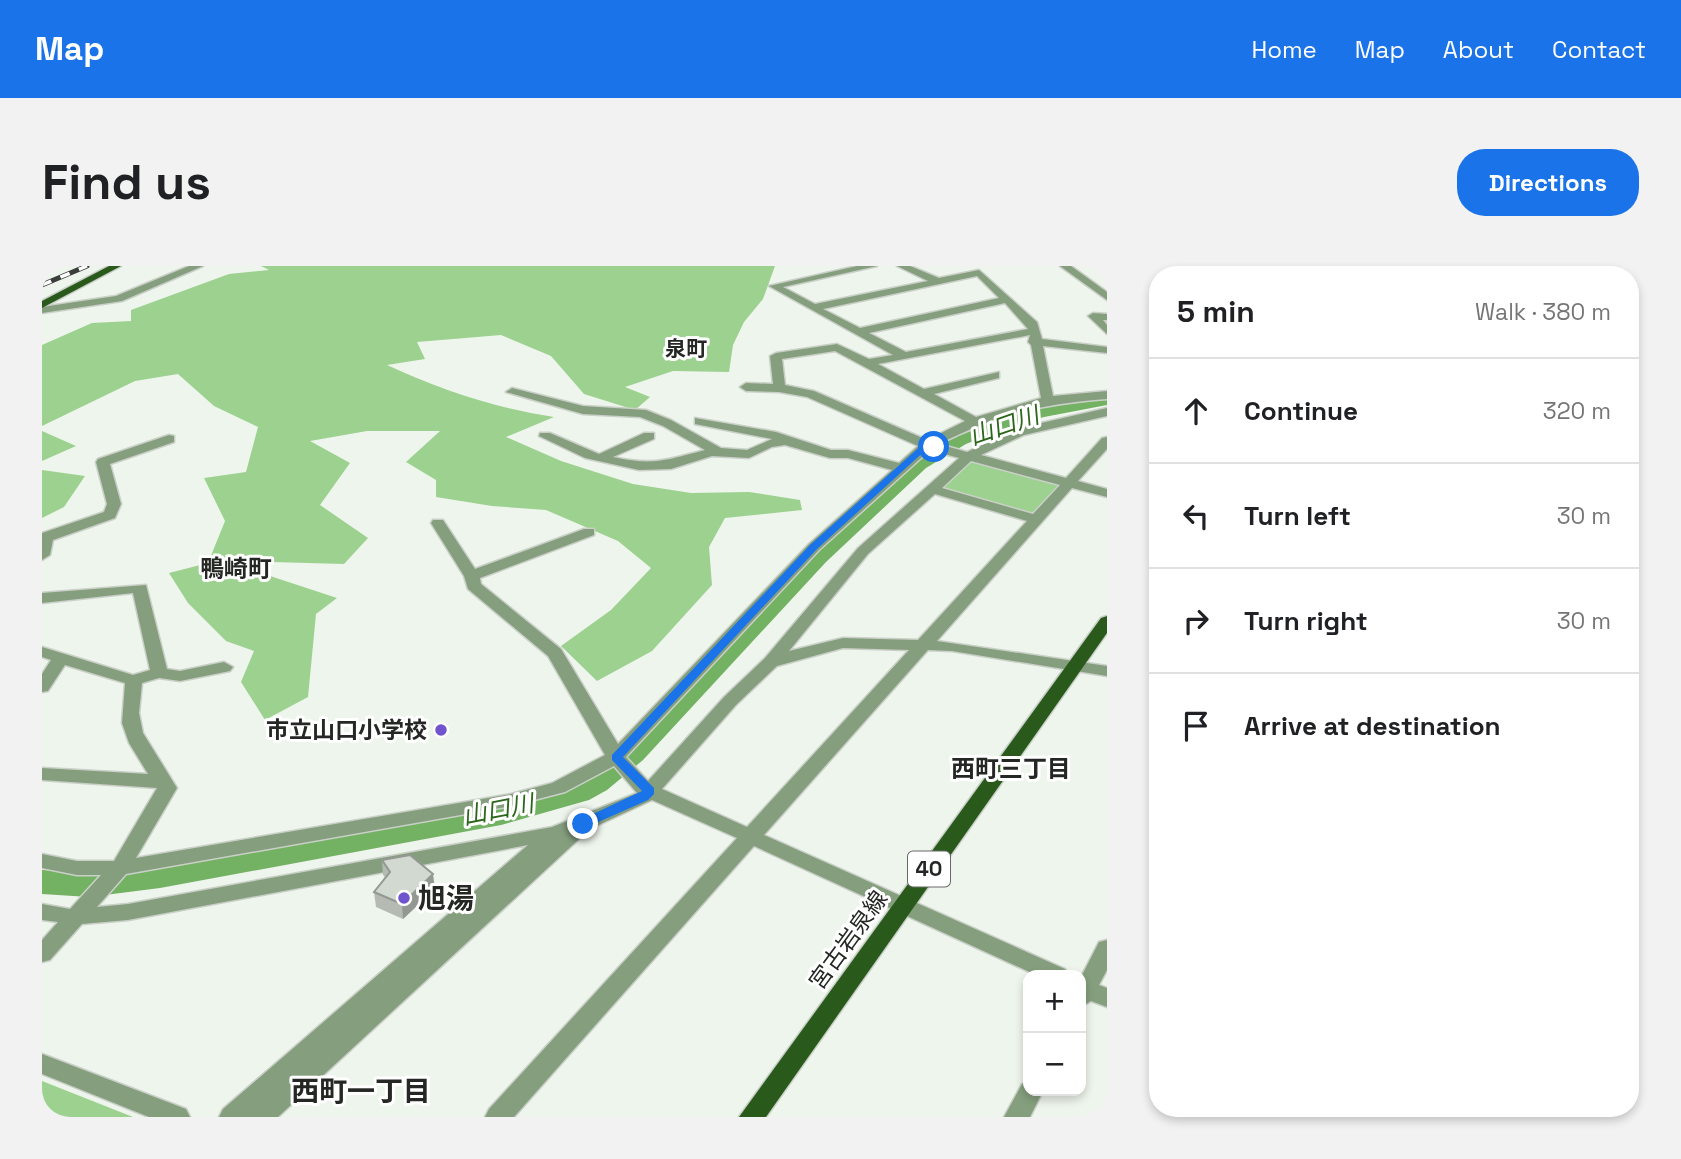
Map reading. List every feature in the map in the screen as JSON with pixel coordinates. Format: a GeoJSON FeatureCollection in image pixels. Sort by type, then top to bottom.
{"type":"FeatureCollection","features":[{"type":"Feature","properties":{"kind":"main road"},"geometry":{"type":"LineString","coordinates":[[42,307],[116,266]]}},
{"type":"Feature","properties":{"kind":"main road","name":"宮古岩泉線"},"geometry":{"type":"LineString","coordinates":[[752,1117],[1107,621]]}},
{"type":"Feature","properties":{"kind":"street"},"geometry":{"type":"LineString","coordinates":[[42,270],[50,266]]}},
{"type":"Feature","properties":{"kind":"street"},"geometry":{"type":"LineString","coordinates":[[42,307],[118,299],[198,266]]}},
{"type":"Feature","properties":{"kind":"street"},"geometry":{"type":"LineString","coordinates":[[872,266],[774,286],[904,356]]}},
{"type":"Feature","properties":{"kind":"street"},"geometry":{"type":"LineString","coordinates":[[902,266],[939,282]]}},
{"type":"Feature","properties":{"kind":"street"},"geometry":{"type":"LineString","coordinates":[[1065,266],[1107,297]]}},
{"type":"Feature","properties":{"kind":"street"},"geometry":{"type":"LineString","coordinates":[[813,308],[979,273],[1033,324],[1033,337],[1048,400]]}},
{"type":"Feature","properties":{"kind":"street"},"geometry":{"type":"LineString","coordinates":[[833,274],[880,294]]}},
{"type":"Feature","properties":{"kind":"street"},"geometry":{"type":"LineString","coordinates":[[858,332],[1008,299]]}},
{"type":"Feature","properties":{"kind":"street"},"geometry":{"type":"LineString","coordinates":[[1107,317],[1093,316],[1107,331]]}},
{"type":"Feature","properties":{"kind":"street"},"geometry":{"type":"LineString","coordinates":[[868,363],[1033,337],[1107,350]]}},
{"type":"Feature","properties":{"kind":"street"},"geometry":{"type":"LineString","coordinates":[[779,388],[776,356],[837,347],[975,421]]}},
{"type":"Feature","properties":{"kind":"street"},"geometry":{"type":"LineString","coordinates":[[923,393],[995,376]]}},
{"type":"Feature","properties":{"kind":"street"},"geometry":{"type":"LineString","coordinates":[[746,387],[779,388],[810,394],[930,446],[1107,494]]}},
{"type":"Feature","properties":{"kind":"street"},"geometry":{"type":"LineString","coordinates":[[512,392],[583,410],[642,413],[667,423],[718,452]]}},
{"type":"Feature","properties":{"kind":"street"},"geometry":{"type":"LineString","coordinates":[[42,861],[77,868],[120,867],[511,800],[558,788],[616,757],[814,547],[901,468],[930,446],[975,421],[1048,400],[1107,395]]}},
{"type":"Feature","properties":{"kind":"street"},"geometry":{"type":"LineString","coordinates":[[42,912],[128,912],[554,832],[583,824],[644,797],[646,789],[771,662],[863,551],[967,455],[1020,432],[1107,412]]}},
{"type":"Feature","properties":{"kind":"street"},"geometry":{"type":"LineString","coordinates":[[699,421],[776,436],[830,454],[849,454],[901,468]]}},
{"type":"Feature","properties":{"kind":"street"},"geometry":{"type":"LineString","coordinates":[[545,436],[578,453],[672,466],[706,452],[749,454],[768,444],[785,441]]}},
{"type":"Feature","properties":{"kind":"street"},"geometry":{"type":"LineString","coordinates":[[601,458],[649,436]]}},
{"type":"Feature","properties":{"kind":"street"},"geometry":{"type":"LineString","coordinates":[[42,555],[46,537],[110,515],[114,504],[103,462],[169,439]]}},
{"type":"Feature","properties":{"kind":"street"},"geometry":{"type":"LineString","coordinates":[[498,1117],[1107,441]]}},
{"type":"Feature","properties":{"kind":"street"},"geometry":{"type":"LineString","coordinates":[[932,489],[1037,519]]}},
{"type":"Feature","properties":{"kind":"street"},"geometry":{"type":"LineString","coordinates":[[438,523],[472,576],[474,586],[555,653],[616,757],[646,789],[1046,970]]}},
{"type":"Feature","properties":{"kind":"street"},"geometry":{"type":"LineString","coordinates":[[472,576],[589,532]]}},
{"type":"Feature","properties":{"kind":"street"},"geometry":{"type":"LineString","coordinates":[[42,598],[140,588],[159,673]]}},
{"type":"Feature","properties":{"kind":"street"},"geometry":{"type":"LineString","coordinates":[[771,662],[843,643],[924,645],[1107,671]]}},
{"type":"Feature","properties":{"kind":"street"},"geometry":{"type":"LineString","coordinates":[[42,652],[133,680],[159,673],[180,676],[224,667]]}},
{"type":"Feature","properties":{"kind":"street"},"geometry":{"type":"LineString","coordinates":[[42,687],[61,658]]}},
{"type":"Feature","properties":{"kind":"street"},"geometry":{"type":"LineString","coordinates":[[42,954],[120,867],[167,788],[134,734],[130,714],[135,688],[133,680]]}},
{"type":"Feature","properties":{"kind":"street"},"geometry":{"type":"LineString","coordinates":[[42,774],[163,781]]}},
{"type":"Feature","properties":{"kind":"street"},"geometry":{"type":"LineString","coordinates":[[261,1117],[583,824]]}},
{"type":"Feature","properties":{"kind":"street"},"geometry":{"type":"LineString","coordinates":[[232,1117],[554,832]]}},
{"type":"Feature","properties":{"kind":"street"},"geometry":{"type":"LineString","coordinates":[[1086,984],[1107,948]]}},
{"type":"Feature","properties":{"kind":"street"},"geometry":{"type":"LineString","coordinates":[[1086,992],[1107,998]]}},
{"type":"Feature","properties":{"kind":"street"},"geometry":{"type":"LineString","coordinates":[[42,1064],[177,1117]]}},
{"type":"Feature","properties":{"kind":"street"},"geometry":{"type":"LineString","coordinates":[[1017,1117],[1028,1096]]}},
{"type":"Feature","properties":{"kind":"green space"},"geometry":{"type":"Polygon","coordinates":[[[261,266],[775,266],[763,299],[744,322],[733,345],[729,372],[673,371],[625,387],[650,397],[635,410],[584,394],[551,356],[501,335],[417,342],[425,359],[387,365],[469,397],[554,417],[506,437],[561,461],[633,484],[691,493],[749,492],[800,500],[802,510],[725,518],[709,547],[712,585],[652,651],[597,681],[561,646],[611,610],[651,568],[618,541],[546,510],[492,506],[436,497],[436,480],[406,462],[440,431],[367,431],[310,441],[350,463],[320,505],[368,538],[344,564],[272,562],[258,572],[337,598],[316,614],[308,697],[265,720],[241,682],[254,651],[226,641],[188,603],[169,573],[208,563],[225,521],[204,478],[246,472],[258,427],[214,406],[178,374],[135,381],[42,426],[42,345],[92,323],[131,321],[131,310],[229,274],[269,270],[261,266]]]}},
{"type":"Feature","properties":{"kind":"green space"},"geometry":{"type":"Polygon","coordinates":[[[42,431],[76,446],[42,461],[42,431]]]}},
{"type":"Feature","properties":{"kind":"green space"},"geometry":{"type":"Polygon","coordinates":[[[972,459],[1061,483],[1032,516],[938,488],[972,459]]]}},
{"type":"Feature","properties":{"kind":"green space"},"geometry":{"type":"Polygon","coordinates":[[[42,470],[85,476],[64,507],[42,518],[42,470]]]}},
{"type":"Feature","properties":{"kind":"green space"},"geometry":{"type":"Polygon","coordinates":[[[42,1081],[133,1117],[42,1117],[42,1081]]]}},
{"type":"Feature","properties":{"kind":"building"},"geometry":{"type":"Polygon","coordinates":[[[410,855],[433,874],[402,904],[374,892],[390,872],[382,860],[410,855]]]}},
{"type":"Feature","properties":{"kind":"waterway","name":"山口川"},"geometry":{"type":"LineString","coordinates":[[42,882],[113,883],[160,876],[501,814],[577,793],[608,774],[632,753],[817,557],[889,487],[918,463],[958,440],[999,423],[1063,406],[1107,399]]}},
{"type":"Feature","properties":{"kind":"railway"},"geometry":{"type":"LineString","coordinates":[[42,285],[87,266]]}},
{"type":"Feature","properties":{"kind":"place","name":"市立山口小学校"},"geometry":{"type":"Point","coordinates":[441,730]}},
{"type":"Feature","properties":{"kind":"place","name":"旭湯"},"geometry":{"type":"Point","coordinates":[404,898]}},
{"type":"Feature","properties":{"kind":"district","name":"泉町"},"geometry":{"type":"Point","coordinates":[686,349]}},
{"type":"Feature","properties":{"kind":"district","name":"鴨崎町"},"geometry":{"type":"Point","coordinates":[236,569]}},
{"type":"Feature","properties":{"kind":"district","name":"西町三丁目"},"geometry":{"type":"Point","coordinates":[1011,769]}},
{"type":"Feature","properties":{"kind":"district","name":"西町一丁目"},"geometry":{"type":"Point","coordinates":[361,1091]}},
{"type":"Feature","properties":{"kind":"route"},"geometry":{"type":"LineString","coordinates":[[583,824],[644,797],[649,791],[643,788],[616,757],[814,547],[927,444],[934,447]]}}]}
